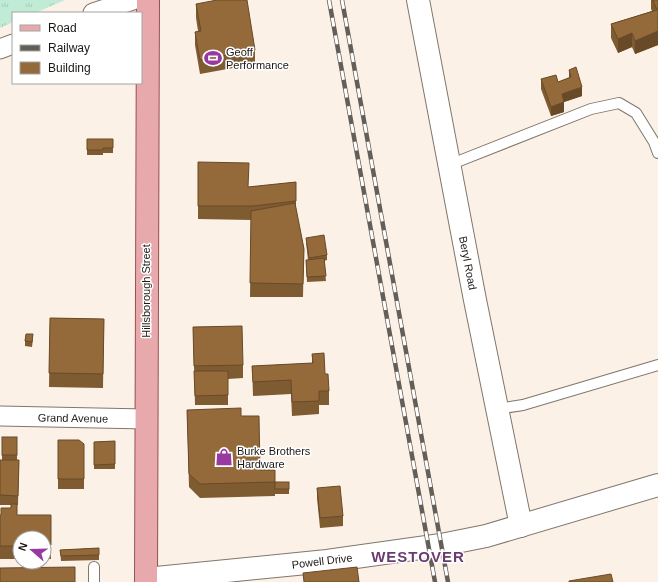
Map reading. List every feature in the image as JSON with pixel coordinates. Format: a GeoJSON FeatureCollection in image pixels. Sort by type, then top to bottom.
{"type":"FeatureCollection","features":[{"type":"Feature","properties":{"kind":"main road","name":"Hillsborough Street"},"geometry":{"type":"LineString","coordinates":[[146,581],[148,0]]}},
{"type":"Feature","properties":{"kind":"street"},"geometry":{"type":"LineString","coordinates":[[96,12],[133,0]]}},
{"type":"Feature","properties":{"kind":"street","name":"Beryl Road"},"geometry":{"type":"LineString","coordinates":[[418,0],[449,165],[521,526]]}},
{"type":"Feature","properties":{"kind":"street"},"geometry":{"type":"LineString","coordinates":[[0,49],[12,44]]}},
{"type":"Feature","properties":{"kind":"street","name":"Grand Avenue"},"geometry":{"type":"LineString","coordinates":[[0,416],[146,419]]}},
{"type":"Feature","properties":{"kind":"street","name":"Powell Drive"},"geometry":{"type":"LineString","coordinates":[[146,581],[441,545],[486,536],[658,485]]}},
{"type":"Feature","properties":{"kind":"lane"},"geometry":{"type":"LineString","coordinates":[[449,165],[591,109],[618,103],[636,113],[654,142],[658,154]]}},
{"type":"Feature","properties":{"kind":"lane"},"geometry":{"type":"LineString","coordinates":[[497,409],[524,405],[658,365]]}},
{"type":"Feature","properties":{"kind":"lane"},"geometry":{"type":"LineString","coordinates":[[94,567],[94,582]]}},
{"type":"Feature","properties":{"kind":"green space"},"geometry":{"type":"Polygon","coordinates":[[[0,0],[65,0],[37,12],[12,12],[12,22],[0,28],[0,0]]]}},
{"type":"Feature","properties":{"kind":"building"},"geometry":{"type":"Polygon","coordinates":[[[217,0],[247,0],[255,50],[200,60],[195,32],[201,31],[196,4],[217,0]]]}},
{"type":"Feature","properties":{"kind":"building"},"geometry":{"type":"Polygon","coordinates":[[[653,0],[658,0],[658,31],[635,41],[632,33],[618,39],[611,24],[657,10],[653,0]]]}},
{"type":"Feature","properties":{"kind":"building"},"geometry":{"type":"Polygon","coordinates":[[[576,67],[582,87],[562,94],[564,102],[551,107],[541,79],[556,75],[558,82],[571,77],[569,70],[576,67]]]}},
{"type":"Feature","properties":{"kind":"building"},"geometry":{"type":"Polygon","coordinates":[[[87,139],[113,139],[113,148],[103,148],[103,150],[87,150],[87,139]]]}},
{"type":"Feature","properties":{"kind":"building"},"geometry":{"type":"Polygon","coordinates":[[[198,162],[249,163],[248,187],[296,182],[296,201],[253,206],[198,206],[198,162]]]}},
{"type":"Feature","properties":{"kind":"building"},"geometry":{"type":"Polygon","coordinates":[[[295,203],[304,249],[303,284],[250,283],[251,211],[295,203]]]}},
{"type":"Feature","properties":{"kind":"building"},"geometry":{"type":"Polygon","coordinates":[[[324,235],[327,255],[309,258],[306,238],[324,235]]]}},
{"type":"Feature","properties":{"kind":"building"},"geometry":{"type":"Polygon","coordinates":[[[324,258],[326,276],[307,277],[306,260],[324,258]]]}},
{"type":"Feature","properties":{"kind":"building"},"geometry":{"type":"Polygon","coordinates":[[[50,318],[104,319],[103,374],[49,373],[50,318]]]}},
{"type":"Feature","properties":{"kind":"building"},"geometry":{"type":"Polygon","coordinates":[[[242,326],[243,365],[194,366],[193,327],[242,326]]]}},
{"type":"Feature","properties":{"kind":"building"},"geometry":{"type":"Polygon","coordinates":[[[26,334],[33,334],[32,342],[25,341],[26,334]]]}},
{"type":"Feature","properties":{"kind":"building"},"geometry":{"type":"Polygon","coordinates":[[[324,353],[325,374],[328,374],[329,391],[319,391],[319,401],[292,402],[291,380],[253,382],[252,366],[313,363],[312,354],[324,353]]]}},
{"type":"Feature","properties":{"kind":"building"},"geometry":{"type":"Polygon","coordinates":[[[194,371],[228,371],[228,395],[195,396],[194,371]]]}},
{"type":"Feature","properties":{"kind":"building","name":"Burke Brothers Hardware"},"geometry":{"type":"Polygon","coordinates":[[[241,408],[241,416],[259,416],[260,470],[275,470],[275,482],[200,484],[189,474],[187,410],[241,408]]]}},
{"type":"Feature","properties":{"kind":"building"},"geometry":{"type":"Polygon","coordinates":[[[2,437],[17,437],[17,455],[2,455],[2,437]]]}},
{"type":"Feature","properties":{"kind":"building"},"geometry":{"type":"Polygon","coordinates":[[[58,440],[79,440],[84,444],[84,479],[58,479],[58,440]]]}},
{"type":"Feature","properties":{"kind":"building"},"geometry":{"type":"Polygon","coordinates":[[[115,441],[115,464],[94,465],[94,442],[115,441]]]}},
{"type":"Feature","properties":{"kind":"building"},"geometry":{"type":"Polygon","coordinates":[[[0,460],[19,460],[18,496],[0,495],[0,460]]]}},
{"type":"Feature","properties":{"kind":"building"},"geometry":{"type":"Polygon","coordinates":[[[275,482],[289,482],[289,489],[275,489],[275,482]]]}},
{"type":"Feature","properties":{"kind":"building"},"geometry":{"type":"Polygon","coordinates":[[[340,486],[343,516],[320,518],[317,488],[340,486]]]}},
{"type":"Feature","properties":{"kind":"building"},"geometry":{"type":"Polygon","coordinates":[[[11,504],[17,504],[17,515],[51,515],[51,530],[12,530],[12,546],[0,546],[1,508],[11,508],[11,504]]]}},
{"type":"Feature","properties":{"kind":"building"},"geometry":{"type":"Polygon","coordinates":[[[99,548],[99,555],[61,556],[60,550],[99,548]]]}},
{"type":"Feature","properties":{"kind":"building"},"geometry":{"type":"Polygon","coordinates":[[[52,567],[75,567],[75,582],[0,582],[0,568],[12,568],[12,570],[52,570],[52,567]]]}},
{"type":"Feature","properties":{"kind":"building"},"geometry":{"type":"Polygon","coordinates":[[[357,567],[359,582],[304,582],[303,573],[357,567]]]}},
{"type":"Feature","properties":{"kind":"building"},"geometry":{"type":"Polygon","coordinates":[[[611,574],[613,582],[569,582],[569,581],[611,574]]]}},
{"type":"Feature","properties":{"kind":"railway"},"geometry":{"type":"LineString","coordinates":[[329,0],[435,582]]}},
{"type":"Feature","properties":{"kind":"railway"},"geometry":{"type":"LineString","coordinates":[[342,0],[448,582]]}},
{"type":"Feature","properties":{"kind":"place","name":"Geoff Performance"},"geometry":{"type":"Point","coordinates":[213,58]}},
{"type":"Feature","properties":{"kind":"place","name":"Burke Brothers Hardware"},"geometry":{"type":"Point","coordinates":[224,457]}},
{"type":"Feature","properties":{"kind":"district","name":"WESTOVER"},"geometry":{"type":"Point","coordinates":[418,557]}}]}
